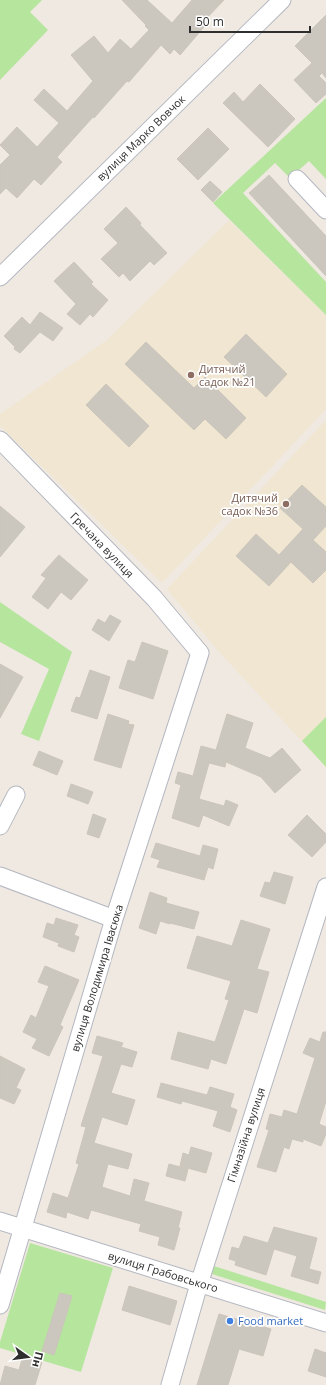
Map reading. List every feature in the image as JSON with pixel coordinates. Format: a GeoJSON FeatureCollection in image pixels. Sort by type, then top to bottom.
{"type":"FeatureCollection","features":[{"type":"Feature","properties":{"kind":"street","name":"вулиця Марко Вовчок"},"geometry":{"type":"LineString","coordinates":[[0,277],[282,0]]}},
{"type":"Feature","properties":{"kind":"street"},"geometry":{"type":"LineString","coordinates":[[297,180],[326,210]]}},
{"type":"Feature","properties":{"kind":"street","name":"Гречана вулиця"},"geometry":{"type":"LineString","coordinates":[[0,440],[154,598],[200,653]]}},
{"type":"Feature","properties":{"kind":"street","name":"вулиця Володимира Івасюка"},"geometry":{"type":"LineString","coordinates":[[0,1305],[114,919],[200,653]]}},
{"type":"Feature","properties":{"kind":"street"},"geometry":{"type":"LineString","coordinates":[[0,826],[16,795]]}},
{"type":"Feature","properties":{"kind":"street"},"geometry":{"type":"LineString","coordinates":[[0,876],[114,919]]}},
{"type":"Feature","properties":{"kind":"street","name":"Гімназійна вулиця"},"geometry":{"type":"LineString","coordinates":[[170,1385],[199,1284],[326,887]]}},
{"type":"Feature","properties":{"kind":"street","name":"вулиця Грабовського"},"geometry":{"type":"LineString","coordinates":[[0,1221],[199,1284],[325,1320]]}},
{"type":"Feature","properties":{"kind":"shaded area","name":"Дитячий садок №21"},"geometry":{"type":"Polygon","coordinates":[[[229,220],[326,315],[326,409],[162,583],[0,426],[0,414],[107,340],[229,220]]]}},
{"type":"Feature","properties":{"kind":"shaded area","name":"Дитячий садок №36"},"geometry":{"type":"Polygon","coordinates":[[[326,420],[326,767],[220,653],[167,589],[326,420]]]}},
{"type":"Feature","properties":{"kind":"green space"},"geometry":{"type":"Polygon","coordinates":[[[0,0],[42,0],[30,12],[48,30],[0,80],[0,0]]]}},
{"type":"Feature","properties":{"kind":"green space"},"geometry":{"type":"Polygon","coordinates":[[[326,98],[326,179],[309,161],[290,178],[275,163],[243,193],[326,282],[326,315],[213,203],[326,98]]]}},
{"type":"Feature","properties":{"kind":"green space"},"geometry":{"type":"Polygon","coordinates":[[[0,602],[72,652],[39,741],[21,734],[49,669],[0,642],[0,602]]]}},
{"type":"Feature","properties":{"kind":"green space"},"geometry":{"type":"Polygon","coordinates":[[[326,717],[326,767],[302,741],[326,717]]]}},
{"type":"Feature","properties":{"kind":"green space"},"geometry":{"type":"Polygon","coordinates":[[[30,1243],[113,1268],[81,1372],[0,1348],[0,1342],[30,1243]]]}},
{"type":"Feature","properties":{"kind":"green space"},"geometry":{"type":"Polygon","coordinates":[[[214,1266],[326,1302],[325,1310],[212,1274],[214,1266]]]}},
{"type":"Feature","properties":{"kind":"building"},"geometry":{"type":"Polygon","coordinates":[[[122,0],[147,0],[172,23],[192,0],[224,0],[201,24],[204,27],[180,55],[174,49],[170,54],[161,45],[129,82],[127,81],[57,157],[62,162],[41,185],[34,179],[17,198],[6,188],[0,194],[0,165],[10,155],[0,145],[17,127],[37,147],[59,123],[34,100],[44,89],[67,111],[93,81],[71,55],[94,36],[108,53],[120,39],[131,49],[149,30],[122,0]]]}},
{"type":"Feature","properties":{"kind":"building"},"geometry":{"type":"Polygon","coordinates":[[[326,15],[326,78],[322,73],[319,76],[326,83],[326,94],[316,103],[294,80],[312,63],[295,46],[326,15]]]}},
{"type":"Feature","properties":{"kind":"building"},"geometry":{"type":"Polygon","coordinates":[[[260,84],[295,119],[268,147],[223,103],[234,92],[243,102],[260,84]]]}},
{"type":"Feature","properties":{"kind":"building"},"geometry":{"type":"Polygon","coordinates":[[[208,128],[229,149],[198,180],[177,159],[208,128]]]}},
{"type":"Feature","properties":{"kind":"building"},"geometry":{"type":"Polygon","coordinates":[[[269,175],[326,236],[326,276],[249,193],[269,175]]]}},
{"type":"Feature","properties":{"kind":"building"},"geometry":{"type":"Polygon","coordinates":[[[210,181],[222,192],[213,202],[201,190],[210,181]]]}},
{"type":"Feature","properties":{"kind":"building"},"geometry":{"type":"Polygon","coordinates":[[[126,207],[141,223],[140,225],[167,253],[154,265],[150,261],[130,281],[123,273],[119,277],[101,259],[118,243],[104,229],[126,207]]]}},
{"type":"Feature","properties":{"kind":"building"},"geometry":{"type":"Polygon","coordinates":[[[74,262],[93,282],[91,284],[108,300],[93,317],[90,314],[80,325],[67,314],[76,304],[54,281],[74,262]]]}},
{"type":"Feature","properties":{"kind":"building"},"geometry":{"type":"Polygon","coordinates":[[[40,312],[63,328],[53,341],[40,332],[20,353],[14,349],[15,347],[4,336],[22,317],[30,325],[40,312]]]}},
{"type":"Feature","properties":{"kind":"building"},"geometry":{"type":"Polygon","coordinates":[[[246,334],[287,374],[266,397],[224,357],[246,334]]]}},
{"type":"Feature","properties":{"kind":"building"},"geometry":{"type":"Polygon","coordinates":[[[146,342],[194,388],[205,377],[246,418],[226,439],[205,419],[194,430],[125,364],[146,342]]]}},
{"type":"Feature","properties":{"kind":"building"},"geometry":{"type":"Polygon","coordinates":[[[106,384],[149,426],[129,447],[86,405],[106,384]]]}},
{"type":"Feature","properties":{"kind":"building"},"geometry":{"type":"Polygon","coordinates":[[[302,485],[326,507],[326,526],[313,540],[326,552],[326,570],[313,583],[291,562],[269,586],[236,556],[256,534],[279,555],[303,529],[280,508],[302,485]]]}},
{"type":"Feature","properties":{"kind":"building"},"geometry":{"type":"Polygon","coordinates":[[[0,506],[25,527],[0,557],[0,506]]]}},
{"type":"Feature","properties":{"kind":"building"},"geometry":{"type":"Polygon","coordinates":[[[59,555],[88,580],[71,600],[61,592],[48,609],[32,597],[46,578],[41,575],[59,555]]]}},
{"type":"Feature","properties":{"kind":"building"},"geometry":{"type":"Polygon","coordinates":[[[110,615],[121,621],[109,641],[92,630],[98,619],[105,623],[110,615]]]}},
{"type":"Feature","properties":{"kind":"building"},"geometry":{"type":"Polygon","coordinates":[[[142,642],[168,651],[153,699],[119,688],[128,660],[135,662],[142,642]]]}},
{"type":"Feature","properties":{"kind":"building"},"geometry":{"type":"Polygon","coordinates":[[[0,664],[23,677],[0,718],[0,664]]]}},
{"type":"Feature","properties":{"kind":"building"},"geometry":{"type":"Polygon","coordinates":[[[90,670],[110,677],[97,719],[71,711],[76,697],[80,698],[90,670]]]}},
{"type":"Feature","properties":{"kind":"building"},"geometry":{"type":"Polygon","coordinates":[[[108,714],[129,721],[128,724],[134,725],[121,768],[94,760],[108,714]]]}},
{"type":"Feature","properties":{"kind":"building"},"geometry":{"type":"Polygon","coordinates":[[[227,714],[253,723],[245,748],[270,758],[282,748],[301,770],[275,793],[261,777],[226,762],[225,767],[209,763],[199,799],[224,806],[226,800],[238,805],[229,826],[203,815],[199,827],[172,818],[181,785],[175,783],[178,772],[193,776],[201,746],[216,750],[227,714]]]}},
{"type":"Feature","properties":{"kind":"building"},"geometry":{"type":"Polygon","coordinates":[[[39,751],[63,761],[57,775],[33,765],[39,751]]]}},
{"type":"Feature","properties":{"kind":"building"},"geometry":{"type":"Polygon","coordinates":[[[71,784],[93,792],[88,804],[67,796],[71,784]]]}},
{"type":"Feature","properties":{"kind":"building"},"geometry":{"type":"Polygon","coordinates":[[[93,814],[106,819],[99,838],[87,834],[93,814]]]}},
{"type":"Feature","properties":{"kind":"building"},"geometry":{"type":"Polygon","coordinates":[[[307,815],[326,834],[326,842],[312,857],[288,835],[307,815]]]}},
{"type":"Feature","properties":{"kind":"building"},"geometry":{"type":"Polygon","coordinates":[[[156,843],[200,856],[203,845],[218,849],[213,869],[208,867],[204,880],[157,867],[160,860],[151,857],[156,843]]]}},
{"type":"Feature","properties":{"kind":"building"},"geometry":{"type":"Polygon","coordinates":[[[274,872],[293,877],[285,904],[260,896],[265,882],[270,883],[274,872]]]}},
{"type":"Feature","properties":{"kind":"building"},"geometry":{"type":"Polygon","coordinates":[[[150,892],[167,898],[166,903],[199,912],[194,929],[160,921],[156,934],[139,928],[150,892]]]}},
{"type":"Feature","properties":{"kind":"building"},"geometry":{"type":"Polygon","coordinates":[[[56,918],[78,925],[74,935],[79,937],[74,952],[58,946],[59,943],[43,937],[47,923],[54,925],[56,918]]]}},
{"type":"Feature","properties":{"kind":"building"},"geometry":{"type":"Polygon","coordinates":[[[241,920],[270,929],[257,969],[269,972],[257,1013],[244,1009],[226,1064],[211,1059],[208,1069],[171,1059],[178,1032],[215,1042],[229,1000],[225,999],[231,981],[187,968],[197,936],[232,946],[241,920]]]}},
{"type":"Feature","properties":{"kind":"building"},"geometry":{"type":"Polygon","coordinates":[[[45,966],[79,980],[60,1025],[63,1027],[49,1056],[32,1048],[37,1039],[23,1032],[31,1015],[36,1018],[49,986],[38,982],[45,966]]]}},
{"type":"Feature","properties":{"kind":"building"},"geometry":{"type":"Polygon","coordinates":[[[323,1032],[326,1032],[326,1101],[319,1124],[326,1127],[326,1134],[321,1146],[303,1139],[303,1142],[292,1139],[289,1149],[284,1147],[276,1172],[257,1167],[269,1130],[266,1129],[270,1114],[282,1117],[284,1110],[297,1114],[315,1058],[303,1053],[310,1038],[320,1042],[323,1032]]]}},
{"type":"Feature","properties":{"kind":"building"},"geometry":{"type":"Polygon","coordinates":[[[97,1036],[123,1043],[121,1047],[137,1052],[132,1067],[121,1064],[111,1093],[135,1100],[127,1125],[102,1117],[94,1143],[132,1154],[128,1169],[108,1164],[102,1187],[130,1196],[134,1179],[149,1183],[144,1201],[182,1212],[178,1228],[180,1228],[174,1250],[158,1245],[160,1237],[139,1231],[141,1224],[91,1210],[88,1219],[67,1212],[66,1218],[47,1212],[53,1193],[68,1198],[79,1164],[76,1163],[86,1127],[81,1126],[103,1056],[92,1053],[97,1036]]]}},
{"type":"Feature","properties":{"kind":"building"},"geometry":{"type":"Polygon","coordinates":[[[0,1056],[25,1069],[16,1088],[21,1090],[14,1104],[0,1098],[0,1056]]]}},
{"type":"Feature","properties":{"kind":"building"},"geometry":{"type":"Polygon","coordinates":[[[161,1083],[207,1095],[210,1087],[234,1094],[230,1107],[237,1110],[230,1132],[213,1126],[218,1111],[182,1101],[181,1104],[157,1097],[161,1083]]]}},
{"type":"Feature","properties":{"kind":"building"},"geometry":{"type":"Polygon","coordinates":[[[191,1147],[212,1153],[206,1173],[180,1166],[183,1153],[189,1155],[191,1147]]]}},
{"type":"Feature","properties":{"kind":"building"},"geometry":{"type":"Polygon","coordinates":[[[169,1164],[188,1169],[185,1181],[166,1176],[169,1164]]]}},
{"type":"Feature","properties":{"kind":"building"},"geometry":{"type":"Polygon","coordinates":[[[274,1227],[317,1238],[309,1269],[321,1272],[318,1284],[291,1276],[297,1256],[274,1249],[266,1275],[235,1265],[236,1261],[229,1259],[232,1247],[239,1249],[244,1236],[268,1243],[274,1227]]]}},
{"type":"Feature","properties":{"kind":"building"},"geometry":{"type":"Polygon","coordinates":[[[129,1286],[177,1301],[170,1325],[122,1310],[129,1286]]]}},
{"type":"Feature","properties":{"kind":"building"},"geometry":{"type":"Polygon","coordinates":[[[60,1293],[72,1296],[54,1355],[42,1351],[60,1293]]]}},
{"type":"Feature","properties":{"kind":"building"},"geometry":{"type":"Polygon","coordinates":[[[219,1314],[271,1329],[263,1356],[239,1349],[228,1385],[197,1385],[219,1314]]]}},
{"type":"Feature","properties":{"kind":"building"},"geometry":{"type":"Polygon","coordinates":[[[315,1349],[326,1353],[326,1377],[308,1371],[315,1349]]]}},
{"type":"Feature","properties":{"kind":"building"},"geometry":{"type":"Polygon","coordinates":[[[23,1356],[42,1362],[35,1385],[0,1385],[5,1366],[19,1370],[23,1356]]]}},
{"type":"Feature","properties":{"kind":"place","name":"Дитячий садок №21"},"geometry":{"type":"Point","coordinates":[191,375]}},
{"type":"Feature","properties":{"kind":"place","name":"Дитячий садок №36"},"geometry":{"type":"Point","coordinates":[286,504]}},
{"type":"Feature","properties":{"kind":"place","name":"Food market"},"geometry":{"type":"Point","coordinates":[230,1321]}}]}
